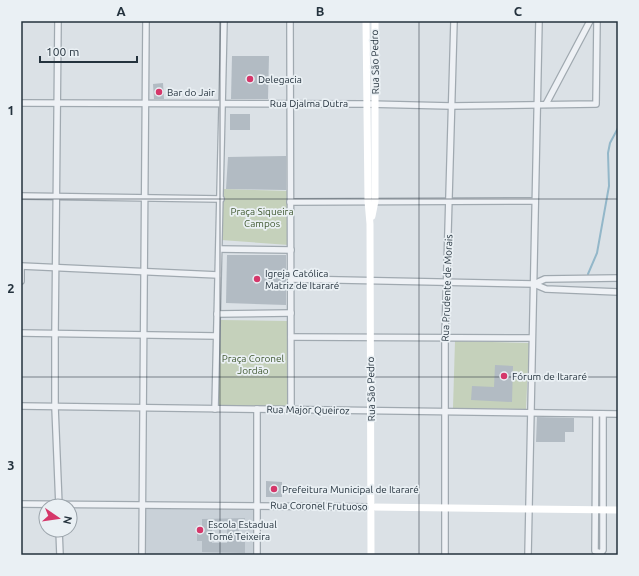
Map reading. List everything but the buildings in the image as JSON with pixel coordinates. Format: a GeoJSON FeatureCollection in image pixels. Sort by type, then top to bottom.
{"type":"FeatureCollection","features":[{"type":"Feature","properties":{"kind":"main road","name":"Rua São Pedro"},"geometry":{"type":"LineString","coordinates":[[366,21],[372,104]]}},
{"type":"Feature","properties":{"kind":"main road","name":"Rua São Pedro"},"geometry":{"type":"LineString","coordinates":[[371,555],[372,411],[369,281],[374,21]]}},
{"type":"Feature","properties":{"kind":"main road","name":"Rua Coronel Frutuoso"},"geometry":{"type":"LineString","coordinates":[[372,507],[618,510]]}},
{"type":"Feature","properties":{"kind":"street"},"geometry":{"type":"LineString","coordinates":[[58,21],[55,407],[59,498]]}},
{"type":"Feature","properties":{"kind":"street"},"geometry":{"type":"LineString","coordinates":[[142,555],[143,271],[146,198],[146,21]]}},
{"type":"Feature","properties":{"kind":"street"},"geometry":{"type":"LineString","coordinates":[[215,409],[224,21]]}},
{"type":"Feature","properties":{"kind":"street"},"geometry":{"type":"LineString","coordinates":[[290,21],[292,410]]}},
{"type":"Feature","properties":{"kind":"street","name":"Rua Prudente de Morais"},"geometry":{"type":"LineString","coordinates":[[445,555],[446,337],[454,21]]}},
{"type":"Feature","properties":{"kind":"street"},"geometry":{"type":"LineString","coordinates":[[528,555],[534,284],[534,201],[539,21]]}},
{"type":"Feature","properties":{"kind":"street"},"geometry":{"type":"LineString","coordinates":[[546,104],[590,21]]}},
{"type":"Feature","properties":{"kind":"street","name":"Rua Djalma Dutra"},"geometry":{"type":"LineString","coordinates":[[21,103],[291,103],[451,106],[596,104],[597,21]]}},
{"type":"Feature","properties":{"kind":"street"},"geometry":{"type":"LineString","coordinates":[[21,196],[220,200]]}},
{"type":"Feature","properties":{"kind":"street"},"geometry":{"type":"LineString","coordinates":[[290,202],[534,201]]}},
{"type":"Feature","properties":{"kind":"street"},"geometry":{"type":"LineString","coordinates":[[219,248],[291,250]]}},
{"type":"Feature","properties":{"kind":"street"},"geometry":{"type":"LineString","coordinates":[[21,281],[21,266],[218,275]]}},
{"type":"Feature","properties":{"kind":"street"},"geometry":{"type":"LineString","coordinates":[[291,279],[534,284],[545,280],[618,278]]}},
{"type":"Feature","properties":{"kind":"street"},"geometry":{"type":"LineString","coordinates":[[534,284],[546,289],[618,292]]}},
{"type":"Feature","properties":{"kind":"street"},"geometry":{"type":"LineString","coordinates":[[217,314],[291,313]]}},
{"type":"Feature","properties":{"kind":"street"},"geometry":{"type":"LineString","coordinates":[[21,334],[216,336]]}},
{"type":"Feature","properties":{"kind":"street"},"geometry":{"type":"LineString","coordinates":[[291,336],[532,338]]}},
{"type":"Feature","properties":{"kind":"street","name":"Rua Major Queiroz"},"geometry":{"type":"LineString","coordinates":[[21,406],[446,413],[618,414]]}},
{"type":"Feature","properties":{"kind":"street"},"geometry":{"type":"LineString","coordinates":[[257,409],[257,555]]}},
{"type":"Feature","properties":{"kind":"street"},"geometry":{"type":"LineString","coordinates":[[596,414],[599,509],[603,550],[601,553],[596,551],[599,509],[603,414]]}},
{"type":"Feature","properties":{"kind":"street","name":"Rua Coronel Frutuoso"},"geometry":{"type":"LineString","coordinates":[[21,504],[38,504]]}},
{"type":"Feature","properties":{"kind":"street","name":"Rua Coronel Frutuoso"},"geometry":{"type":"LineString","coordinates":[[78,504],[372,507]]}},
{"type":"Feature","properties":{"kind":"street"},"geometry":{"type":"LineString","coordinates":[[59,538],[60,555]]}},
{"type":"Feature","properties":{"kind":"shaded area","name":"Escola Estadual Tomé Teixeira"},"geometry":{"type":"Polygon","coordinates":[[[142,504],[257,506],[257,555],[143,555],[142,504]]]}},
{"type":"Feature","properties":{"kind":"green space","name":"Praça Siqueira Campos"},"geometry":{"type":"Polygon","coordinates":[[[223,189],[289,191],[289,245],[221,240],[223,189]]]}},
{"type":"Feature","properties":{"kind":"green space","name":"Praça Coronel Jordão"},"geometry":{"type":"Polygon","coordinates":[[[221,320],[287,321],[288,406],[218,406],[221,320]]]}},
{"type":"Feature","properties":{"kind":"green space"},"geometry":{"type":"Polygon","coordinates":[[[455,341],[529,343],[526,409],[453,408],[455,341]]]}},
{"type":"Feature","properties":{"kind":"waterway"},"geometry":{"type":"LineString","coordinates":[[588,274],[597,253],[609,186],[608,153],[610,143],[618,128]]}},
{"type":"Feature","properties":{"kind":"place","name":"Delegacia"},"geometry":{"type":"Point","coordinates":[250,79]}},
{"type":"Feature","properties":{"kind":"place","name":"Bar do Jair"},"geometry":{"type":"Point","coordinates":[159,92]}},
{"type":"Feature","properties":{"kind":"place","name":"Igreja Católica Matriz de Itararé"},"geometry":{"type":"Point","coordinates":[257,279]}},
{"type":"Feature","properties":{"kind":"place","name":"Fórum de Itararé"},"geometry":{"type":"Point","coordinates":[504,376]}},
{"type":"Feature","properties":{"kind":"place","name":"Prefeitura Municipal de Itararé"},"geometry":{"type":"Point","coordinates":[274,489]}},
{"type":"Feature","properties":{"kind":"place","name":"Escola Estadual Tomé Teixeira"},"geometry":{"type":"Point","coordinates":[200,530]}}]}
